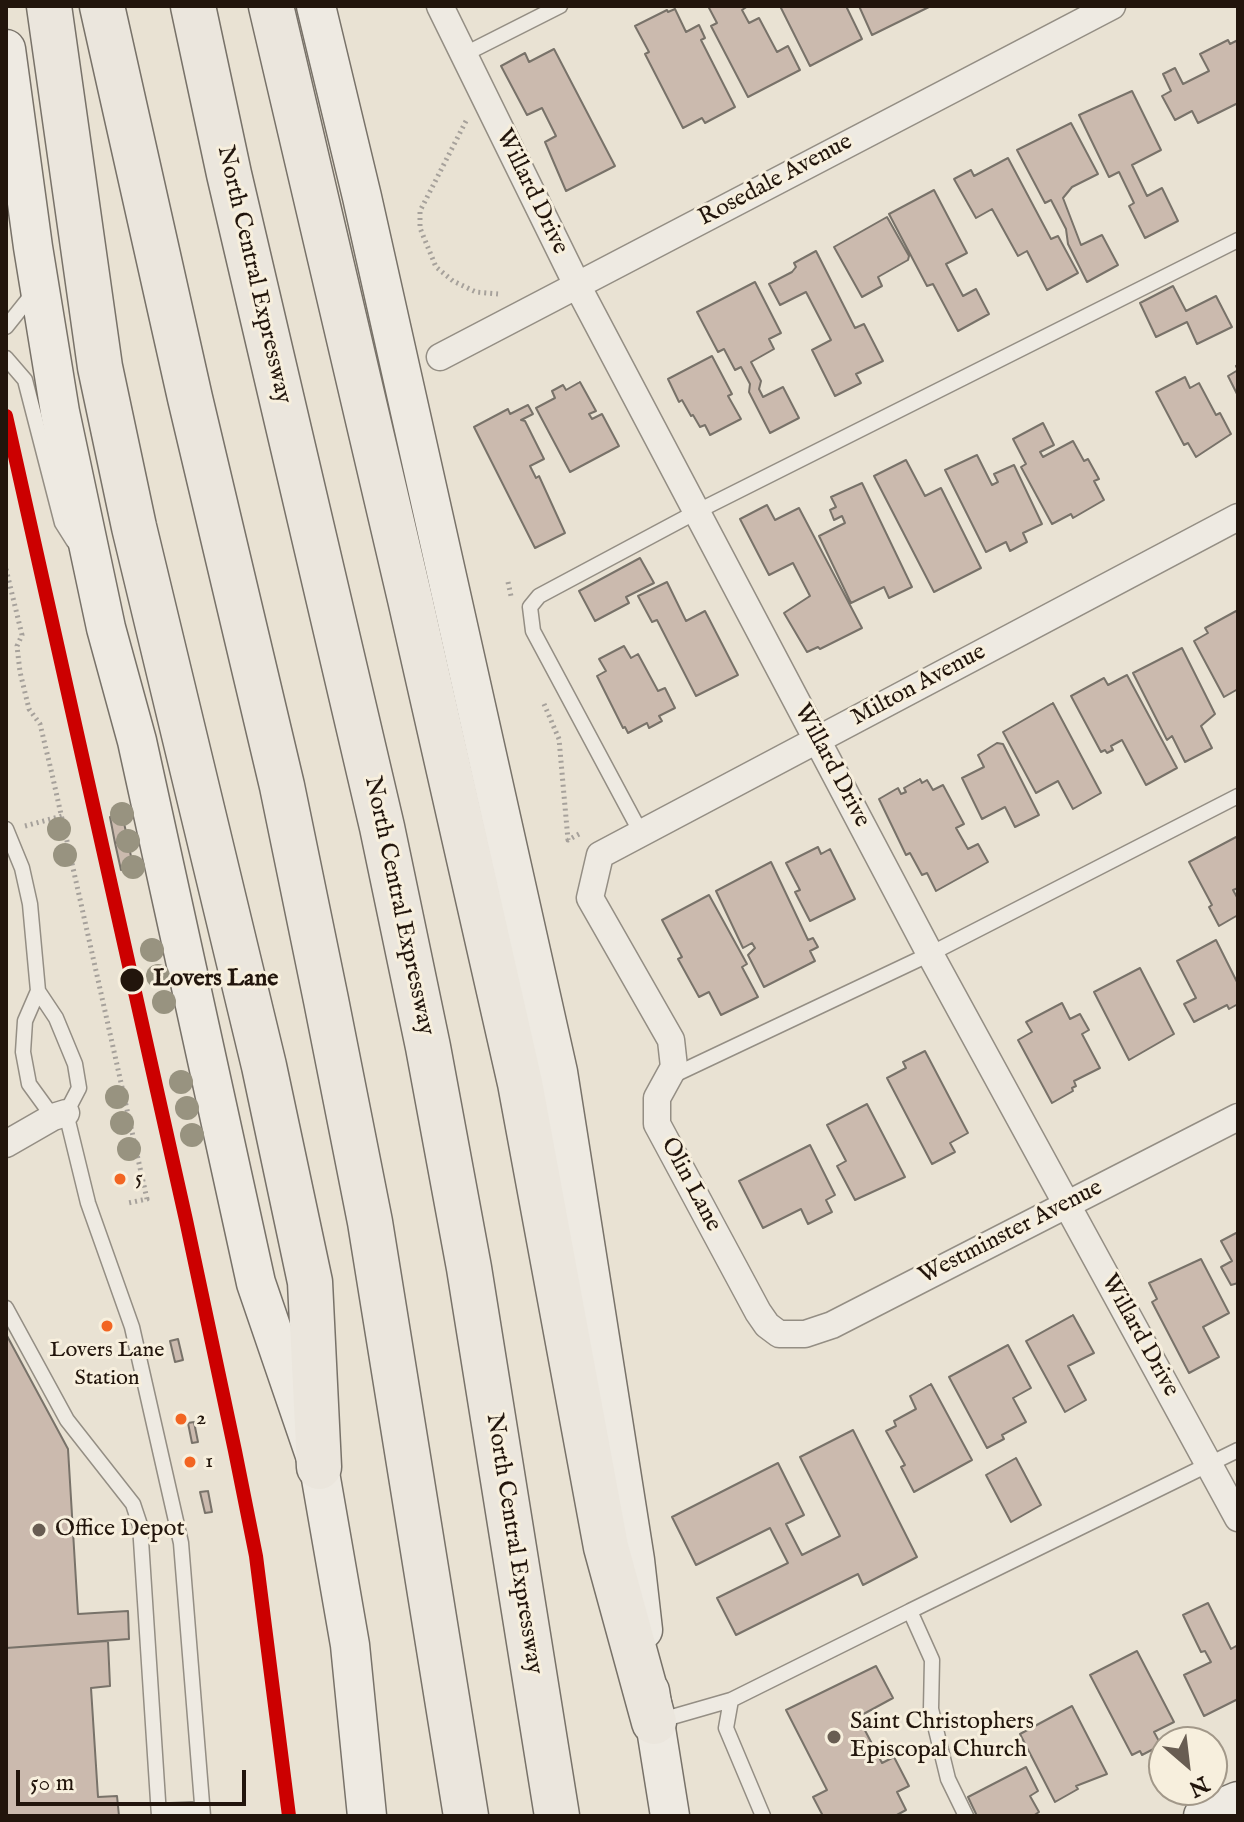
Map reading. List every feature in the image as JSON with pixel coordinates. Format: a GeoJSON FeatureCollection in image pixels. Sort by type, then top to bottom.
{"type":"FeatureCollection","features":[{"type":"Feature","properties":{"kind":"highway"},"geometry":{"type":"LineString","coordinates":[[49,6],[100,367],[134,527],[264,1066],[310,1282],[319,1467]]}},
{"type":"Feature","properties":{"kind":"highway"},"geometry":{"type":"LineString","coordinates":[[102,6],[282,786],[326,1000],[370,1222],[466,1816]]}},
{"type":"Feature","properties":{"kind":"highway","name":"North Central Expressway"},"geometry":{"type":"LineString","coordinates":[[193,6],[229,174],[375,796],[428,1047],[469,1268],[557,1816]]}},
{"type":"Feature","properties":{"kind":"highway"},"geometry":{"type":"LineString","coordinates":[[271,6],[514,1054],[606,1547],[654,1722]]}},
{"type":"Feature","properties":{"kind":"main road"},"geometry":{"type":"LineString","coordinates":[[316,6],[558,1072],[635,1560],[654,1722],[670,1816]]}},
{"type":"Feature","properties":{"kind":"main road"},"geometry":{"type":"LineString","coordinates":[[6,49],[60,412],[106,628],[137,741],[256,1283],[319,1467],[350,1645],[367,1816]]}},
{"type":"Feature","properties":{"kind":"main road"},"geometry":{"type":"LineString","coordinates":[[1203,1816],[1238,1801]]}},
{"type":"Feature","properties":{"kind":"street","name":"Willard Drive"},"geometry":{"type":"LineString","coordinates":[[440,6],[577,285],[930,954],[1238,1518]]}},
{"type":"Feature","properties":{"kind":"street","name":"Rosedale Avenue"},"geometry":{"type":"LineString","coordinates":[[440,357],[1112,6]]}},
{"type":"Feature","properties":{"kind":"street","name":"Milton Avenue"},"geometry":{"type":"LineString","coordinates":[[600,855],[1238,517]]}},
{"type":"Feature","properties":{"kind":"street","name":"Olin Lane"},"geometry":{"type":"LineString","coordinates":[[600,855],[590,898],[671,1040],[674,1067],[657,1098],[657,1124],[758,1312],[767,1325],[779,1334]]}},
{"type":"Feature","properties":{"kind":"street"},"geometry":{"type":"LineString","coordinates":[[6,1144],[60,1115]]}},
{"type":"Feature","properties":{"kind":"street","name":"Westminster Avenue"},"geometry":{"type":"LineString","coordinates":[[779,1334],[805,1334],[832,1325],[1238,1117]]}},
{"type":"Feature","properties":{"kind":"lane"},"geometry":{"type":"LineString","coordinates":[[465,54],[560,6]]}},
{"type":"Feature","properties":{"kind":"lane"},"geometry":{"type":"LineString","coordinates":[[641,833],[533,631],[530,607],[539,596],[698,511],[1238,240]]}},
{"type":"Feature","properties":{"kind":"lane"},"geometry":{"type":"LineString","coordinates":[[6,327],[39,285]]}},
{"type":"Feature","properties":{"kind":"lane"},"geometry":{"type":"LineString","coordinates":[[6,358],[25,380],[62,523],[96,579]]}},
{"type":"Feature","properties":{"kind":"lane"},"geometry":{"type":"LineString","coordinates":[[668,1078],[930,954],[1238,796]]}},
{"type":"Feature","properties":{"kind":"lane"},"geometry":{"type":"LineString","coordinates":[[6,829],[22,868],[30,904],[38,991],[56,1018],[75,1064],[79,1088],[60,1115]]}},
{"type":"Feature","properties":{"kind":"lane"},"geometry":{"type":"LineString","coordinates":[[6,1308],[67,1420],[133,1504],[140,1525],[159,1813],[202,1812],[181,1543],[132,1327],[60,1115],[29,1084],[23,1052],[25,1021],[38,991]]}},
{"type":"Feature","properties":{"kind":"lane"},"geometry":{"type":"LineString","coordinates":[[654,1722],[731,1700],[1238,1450]]}},
{"type":"Feature","properties":{"kind":"lane"},"geometry":{"type":"LineString","coordinates":[[910,1611],[932,1660],[931,1709],[948,1779],[966,1816]]}},
{"type":"Feature","properties":{"kind":"lane"},"geometry":{"type":"LineString","coordinates":[[731,1700],[726,1728],[763,1816]]}},
{"type":"Feature","properties":{"kind":"path"},"geometry":{"type":"LineString","coordinates":[[471,111],[420,211],[420,228],[436,267],[453,281],[476,292],[502,294]]}},
{"type":"Feature","properties":{"kind":"path"},"geometry":{"type":"LineString","coordinates":[[6,569],[22,635],[17,646],[20,672],[29,709],[40,724],[147,1199],[128,1203]]}},
{"type":"Feature","properties":{"kind":"path"},"geometry":{"type":"LineString","coordinates":[[508,582],[513,610]]}},
{"type":"Feature","properties":{"kind":"path"},"geometry":{"type":"LineString","coordinates":[[540,695],[559,739],[568,840],[627,806]]}},
{"type":"Feature","properties":{"kind":"path"},"geometry":{"type":"LineString","coordinates":[[30,824],[62,816]]}},
{"type":"Feature","properties":{"kind":"building"},"geometry":{"type":"Polygon","coordinates":[[[708,6],[748,6],[742,10],[749,23],[759,18],[777,52],[788,46],[800,70],[748,97],[711,26],[717,23],[708,6]]]}},
{"type":"Feature","properties":{"kind":"building"},"geometry":{"type":"Polygon","coordinates":[[[780,6],[846,6],[862,39],[810,66],[780,6]]]}},
{"type":"Feature","properties":{"kind":"building"},"geometry":{"type":"Polygon","coordinates":[[[859,6],[931,6],[872,35],[859,6]]]}},
{"type":"Feature","properties":{"kind":"building"},"geometry":{"type":"Polygon","coordinates":[[[675,9],[686,32],[699,25],[705,38],[701,40],[735,107],[705,123],[702,118],[683,128],[645,54],[649,52],[635,26],[675,9]]]}},
{"type":"Feature","properties":{"kind":"building"},"geometry":{"type":"Polygon","coordinates":[[[1228,40],[1230,44],[1238,40],[1238,103],[1198,123],[1192,111],[1175,120],[1162,96],[1171,91],[1163,74],[1175,68],[1183,84],[1209,71],[1200,54],[1228,40]]]}},
{"type":"Feature","properties":{"kind":"building"},"geometry":{"type":"Polygon","coordinates":[[[554,49],[615,166],[566,191],[545,142],[556,136],[542,108],[527,115],[501,66],[525,53],[529,62],[554,49]]]}},
{"type":"Feature","properties":{"kind":"building"},"geometry":{"type":"Polygon","coordinates":[[[1132,91],[1161,150],[1132,165],[1147,196],[1162,188],[1178,221],[1145,238],[1129,206],[1134,203],[1119,172],[1109,177],[1079,115],[1132,91]]]}},
{"type":"Feature","properties":{"kind":"building"},"geometry":{"type":"Polygon","coordinates":[[[1071,123],[1098,174],[1072,187],[1063,198],[1081,245],[1102,235],[1118,265],[1087,282],[1051,200],[1045,203],[1017,150],[1071,123]]]}},
{"type":"Feature","properties":{"kind":"building"},"geometry":{"type":"Polygon","coordinates":[[[1008,158],[1051,239],[1058,236],[1078,273],[1047,290],[1027,251],[1018,256],[992,209],[976,218],[954,179],[971,170],[974,176],[1008,158]]]}},
{"type":"Feature","properties":{"kind":"building"},"geometry":{"type":"Polygon","coordinates":[[[934,190],[967,253],[946,264],[963,296],[976,289],[989,314],[958,331],[933,284],[927,286],[889,214],[934,190]]]}},
{"type":"Feature","properties":{"kind":"building"},"geometry":{"type":"Polygon","coordinates":[[[887,217],[909,256],[908,260],[878,277],[882,286],[862,297],[834,247],[887,217]]]}},
{"type":"Feature","properties":{"kind":"building"},"geometry":{"type":"Polygon","coordinates":[[[816,251],[855,328],[864,324],[883,361],[856,374],[861,383],[835,396],[812,350],[831,340],[806,292],[780,305],[769,284],[792,272],[796,267],[794,263],[816,251]]]}},
{"type":"Feature","properties":{"kind":"building"},"geometry":{"type":"Polygon","coordinates":[[[755,282],[781,333],[769,339],[774,349],[751,362],[761,381],[759,389],[763,397],[783,387],[799,418],[770,433],[749,392],[750,384],[741,367],[735,370],[724,349],[718,352],[697,312],[755,282]]]}},
{"type":"Feature","properties":{"kind":"building"},"geometry":{"type":"Polygon","coordinates":[[[1173,286],[1186,311],[1216,296],[1232,327],[1197,344],[1187,322],[1156,337],[1140,303],[1173,286]]]}},
{"type":"Feature","properties":{"kind":"building"},"geometry":{"type":"Polygon","coordinates":[[[712,356],[741,419],[710,435],[705,425],[700,427],[691,416],[682,400],[679,402],[668,379],[712,356]]]}},
{"type":"Feature","properties":{"kind":"building"},"geometry":{"type":"Polygon","coordinates":[[[1238,370],[1238,396],[1228,376],[1238,370]]]}},
{"type":"Feature","properties":{"kind":"building"},"geometry":{"type":"Polygon","coordinates":[[[1185,377],[1190,388],[1199,383],[1216,415],[1220,413],[1231,434],[1196,457],[1188,443],[1184,445],[1156,392],[1185,377]]]}},
{"type":"Feature","properties":{"kind":"building"},"geometry":{"type":"Polygon","coordinates":[[[580,382],[596,411],[589,414],[592,419],[602,414],[619,446],[570,472],[536,408],[555,398],[552,391],[563,385],[566,390],[580,382]]]}},
{"type":"Feature","properties":{"kind":"building"},"geometry":{"type":"Polygon","coordinates":[[[528,405],[533,414],[521,420],[525,421],[544,459],[530,466],[536,478],[539,476],[565,533],[535,548],[474,427],[508,409],[510,414],[528,405]]]}},
{"type":"Feature","properties":{"kind":"building"},"geometry":{"type":"Polygon","coordinates":[[[1043,423],[1054,445],[1040,452],[1043,457],[1073,441],[1099,479],[1094,481],[1104,500],[1073,518],[1071,514],[1052,524],[1021,467],[1026,464],[1013,439],[1043,423]]]}},
{"type":"Feature","properties":{"kind":"building"},"geometry":{"type":"Polygon","coordinates":[[[977,455],[992,485],[998,482],[994,474],[1014,465],[1042,524],[1023,533],[1027,542],[1010,551],[1006,542],[986,552],[945,470],[977,455]]]}},
{"type":"Feature","properties":{"kind":"building"},"geometry":{"type":"Polygon","coordinates":[[[906,460],[925,496],[941,488],[981,568],[934,592],[874,476],[906,460]]]}},
{"type":"Feature","properties":{"kind":"building"},"geometry":{"type":"Polygon","coordinates":[[[862,483],[912,587],[889,598],[884,587],[851,603],[819,536],[845,523],[842,516],[834,520],[830,510],[836,507],[831,497],[862,483]]]}},
{"type":"Feature","properties":{"kind":"building"},"geometry":{"type":"Polygon","coordinates":[[[767,505],[775,520],[799,508],[862,628],[820,649],[807,652],[784,613],[810,596],[793,563],[769,575],[740,519],[767,505]]]}},
{"type":"Feature","properties":{"kind":"building"},"geometry":{"type":"Polygon","coordinates":[[[640,558],[654,583],[626,597],[629,603],[595,621],[579,591],[640,558]]]}},
{"type":"Feature","properties":{"kind":"building"},"geometry":{"type":"Polygon","coordinates":[[[667,582],[686,621],[705,611],[738,675],[696,696],[657,620],[652,622],[638,596],[667,582]]]}},
{"type":"Feature","properties":{"kind":"building"},"geometry":{"type":"Polygon","coordinates":[[[1238,610],[1238,689],[1224,697],[1194,641],[1208,633],[1205,628],[1238,610]]]}},
{"type":"Feature","properties":{"kind":"building"},"geometry":{"type":"Polygon","coordinates":[[[624,646],[631,658],[638,654],[658,691],[665,688],[675,708],[659,716],[662,721],[649,728],[647,723],[628,733],[597,676],[606,671],[599,659],[624,646]]]}},
{"type":"Feature","properties":{"kind":"building"},"geometry":{"type":"Polygon","coordinates":[[[1182,648],[1215,714],[1201,726],[1212,748],[1185,762],[1172,736],[1167,740],[1133,673],[1182,648]]]}},
{"type":"Feature","properties":{"kind":"building"},"geometry":{"type":"Polygon","coordinates":[[[1127,675],[1177,768],[1146,785],[1122,740],[1111,746],[1113,750],[1101,752],[1071,696],[1104,678],[1108,685],[1127,675]]]}},
{"type":"Feature","properties":{"kind":"building"},"geometry":{"type":"Polygon","coordinates":[[[1053,703],[1101,793],[1073,809],[1058,781],[1036,793],[1003,732],[1053,703]]]}},
{"type":"Feature","properties":{"kind":"building"},"geometry":{"type":"Polygon","coordinates":[[[997,743],[1003,744],[1039,815],[1015,827],[1005,807],[982,819],[962,778],[984,767],[978,755],[997,743]]]}},
{"type":"Feature","properties":{"kind":"building"},"geometry":{"type":"Polygon","coordinates":[[[920,779],[922,783],[927,780],[933,790],[943,785],[964,824],[956,828],[968,849],[978,844],[988,862],[936,891],[927,873],[922,875],[910,853],[906,855],[879,799],[898,788],[901,794],[906,792],[904,788],[920,779]]]}},
{"type":"Feature","properties":{"kind":"building"},"geometry":{"type":"Polygon","coordinates":[[[122,814],[128,841],[115,843],[110,817],[122,814]]]}},
{"type":"Feature","properties":{"kind":"building"},"geometry":{"type":"Polygon","coordinates":[[[1238,836],[1238,888],[1233,890],[1238,899],[1238,915],[1219,926],[1209,907],[1212,905],[1189,862],[1238,836]]]}},
{"type":"Feature","properties":{"kind":"building"},"geometry":{"type":"Polygon","coordinates":[[[128,841],[133,867],[121,870],[115,843],[128,841]]]}},
{"type":"Feature","properties":{"kind":"building"},"geometry":{"type":"Polygon","coordinates":[[[818,847],[821,854],[830,849],[855,899],[810,921],[795,892],[800,890],[786,863],[818,847]]]}},
{"type":"Feature","properties":{"kind":"building"},"geometry":{"type":"Polygon","coordinates":[[[771,862],[808,940],[813,938],[818,947],[810,951],[815,961],[764,987],[748,955],[755,948],[752,943],[743,948],[716,891],[771,862]]]}},
{"type":"Feature","properties":{"kind":"building"},"geometry":{"type":"Polygon","coordinates":[[[709,895],[747,964],[742,967],[758,997],[721,1015],[709,992],[699,997],[678,959],[682,957],[662,920],[709,895]]]}},
{"type":"Feature","properties":{"kind":"building"},"geometry":{"type":"Polygon","coordinates":[[[1216,940],[1238,984],[1238,1004],[1229,1009],[1227,1005],[1194,1022],[1184,1004],[1196,998],[1177,961],[1216,940]]]}},
{"type":"Feature","properties":{"kind":"building"},"geometry":{"type":"Polygon","coordinates":[[[1140,968],[1174,1034],[1129,1060],[1094,992],[1140,968]]]}},
{"type":"Feature","properties":{"kind":"building"},"geometry":{"type":"Polygon","coordinates":[[[1062,1003],[1070,1019],[1080,1014],[1089,1030],[1082,1034],[1100,1068],[1074,1081],[1076,1086],[1072,1088],[1073,1091],[1052,1103],[1018,1040],[1032,1032],[1026,1022],[1062,1003]]]}},
{"type":"Feature","properties":{"kind":"building"},"geometry":{"type":"Polygon","coordinates":[[[925,1051],[968,1133],[950,1143],[955,1152],[932,1164],[887,1078],[906,1068],[903,1062],[925,1051]]]}},
{"type":"Feature","properties":{"kind":"building"},"geometry":{"type":"Polygon","coordinates":[[[867,1104],[905,1177],[855,1200],[837,1166],[846,1161],[827,1125],[867,1104]]]}},
{"type":"Feature","properties":{"kind":"building"},"geometry":{"type":"Polygon","coordinates":[[[810,1145],[835,1195],[826,1200],[832,1212],[808,1224],[801,1209],[763,1228],[739,1181],[810,1145]]]}},
{"type":"Feature","properties":{"kind":"building"},"geometry":{"type":"Polygon","coordinates":[[[1238,1232],[1238,1283],[1231,1285],[1221,1267],[1232,1261],[1221,1241],[1238,1232]]]}},
{"type":"Feature","properties":{"kind":"building"},"geometry":{"type":"Polygon","coordinates":[[[1201,1259],[1229,1313],[1203,1327],[1219,1357],[1189,1373],[1152,1302],[1157,1299],[1149,1283],[1201,1259]]]}},
{"type":"Feature","properties":{"kind":"building"},"geometry":{"type":"Polygon","coordinates":[[[1073,1315],[1094,1353],[1068,1366],[1086,1400],[1065,1412],[1026,1341],[1073,1315]]]}},
{"type":"Feature","properties":{"kind":"building","name":"Office Depot"},"geometry":{"type":"Polygon","coordinates":[[[6,1334],[68,1449],[78,1614],[128,1611],[129,1639],[6,1648],[6,1334]]]}},
{"type":"Feature","properties":{"kind":"building"},"geometry":{"type":"Polygon","coordinates":[[[178,1339],[183,1360],[175,1362],[170,1341],[178,1339]]]}},
{"type":"Feature","properties":{"kind":"building"},"geometry":{"type":"Polygon","coordinates":[[[1008,1345],[1031,1388],[1013,1398],[1026,1422],[1002,1435],[1004,1439],[987,1448],[949,1377],[1008,1345]]]}},
{"type":"Feature","properties":{"kind":"building"},"geometry":{"type":"Polygon","coordinates":[[[931,1384],[972,1460],[914,1492],[901,1467],[905,1465],[886,1431],[896,1426],[894,1421],[916,1409],[910,1396],[931,1384]]]}},
{"type":"Feature","properties":{"kind":"building"},"geometry":{"type":"Polygon","coordinates":[[[194,1422],[198,1442],[192,1443],[188,1423],[194,1422]]]}},
{"type":"Feature","properties":{"kind":"building"},"geometry":{"type":"Polygon","coordinates":[[[853,1430],[917,1557],[863,1585],[858,1574],[736,1635],[717,1598],[788,1563],[770,1528],[696,1565],[672,1517],[778,1463],[804,1515],[786,1524],[802,1555],[840,1536],[800,1457],[853,1430]]]}},
{"type":"Feature","properties":{"kind":"building"},"geometry":{"type":"Polygon","coordinates":[[[1016,1458],[1041,1505],[1011,1522],[986,1475],[1016,1458]]]}},
{"type":"Feature","properties":{"kind":"building"},"geometry":{"type":"Polygon","coordinates":[[[208,1491],[212,1512],[205,1513],[200,1492],[208,1491]]]}},
{"type":"Feature","properties":{"kind":"building"},"geometry":{"type":"Polygon","coordinates":[[[1208,1603],[1231,1649],[1236,1646],[1238,1649],[1238,1699],[1204,1716],[1184,1675],[1211,1662],[1205,1651],[1201,1652],[1183,1615],[1208,1603]]]}},
{"type":"Feature","properties":{"kind":"building"},"geometry":{"type":"Polygon","coordinates":[[[108,1641],[110,1686],[91,1688],[98,1797],[117,1796],[119,1816],[6,1816],[6,1648],[108,1641]]]}},
{"type":"Feature","properties":{"kind":"building"},"geometry":{"type":"Polygon","coordinates":[[[1137,1651],[1174,1722],[1166,1726],[1148,1726],[1148,1752],[1132,1755],[1090,1675],[1137,1651]]]}},
{"type":"Feature","properties":{"kind":"building","name":"Saint Christophers Episcopal Church"},"geometry":{"type":"Polygon","coordinates":[[[876,1666],[893,1698],[858,1717],[882,1763],[894,1757],[909,1786],[897,1792],[906,1810],[895,1816],[823,1816],[813,1797],[827,1790],[786,1710],[876,1666]]]}},
{"type":"Feature","properties":{"kind":"building"},"geometry":{"type":"Polygon","coordinates":[[[1072,1706],[1107,1774],[1076,1786],[1078,1789],[1055,1802],[1020,1734],[1072,1706]]]}},
{"type":"Feature","properties":{"kind":"building"},"geometry":{"type":"Polygon","coordinates":[[[1026,1767],[1038,1791],[1030,1796],[1039,1812],[1033,1816],[977,1816],[968,1797],[1026,1767]]]}},
{"type":"Feature","properties":{"kind":"transit line"},"geometry":{"type":"LineString","coordinates":[[6,416],[235,1451],[256,1556],[289,1816]]}},
{"type":"Feature","properties":{"kind":"place","name":"Lovers Lane"},"geometry":{"type":"Point","coordinates":[132,980]}},
{"type":"Feature","properties":{"kind":"place","name":"5"},"geometry":{"type":"Point","coordinates":[120,1179]}},
{"type":"Feature","properties":{"kind":"place","name":"Lovers Lane Station"},"geometry":{"type":"Point","coordinates":[107,1326]}},
{"type":"Feature","properties":{"kind":"place","name":"2"},"geometry":{"type":"Point","coordinates":[181,1419]}},
{"type":"Feature","properties":{"kind":"place","name":"1"},"geometry":{"type":"Point","coordinates":[190,1462]}},
{"type":"Feature","properties":{"kind":"place","name":"Office Depot"},"geometry":{"type":"Point","coordinates":[39,1530]}},
{"type":"Feature","properties":{"kind":"place","name":"Saint Christophers Episcopal Church"},"geometry":{"type":"Point","coordinates":[834,1737]}}]}
